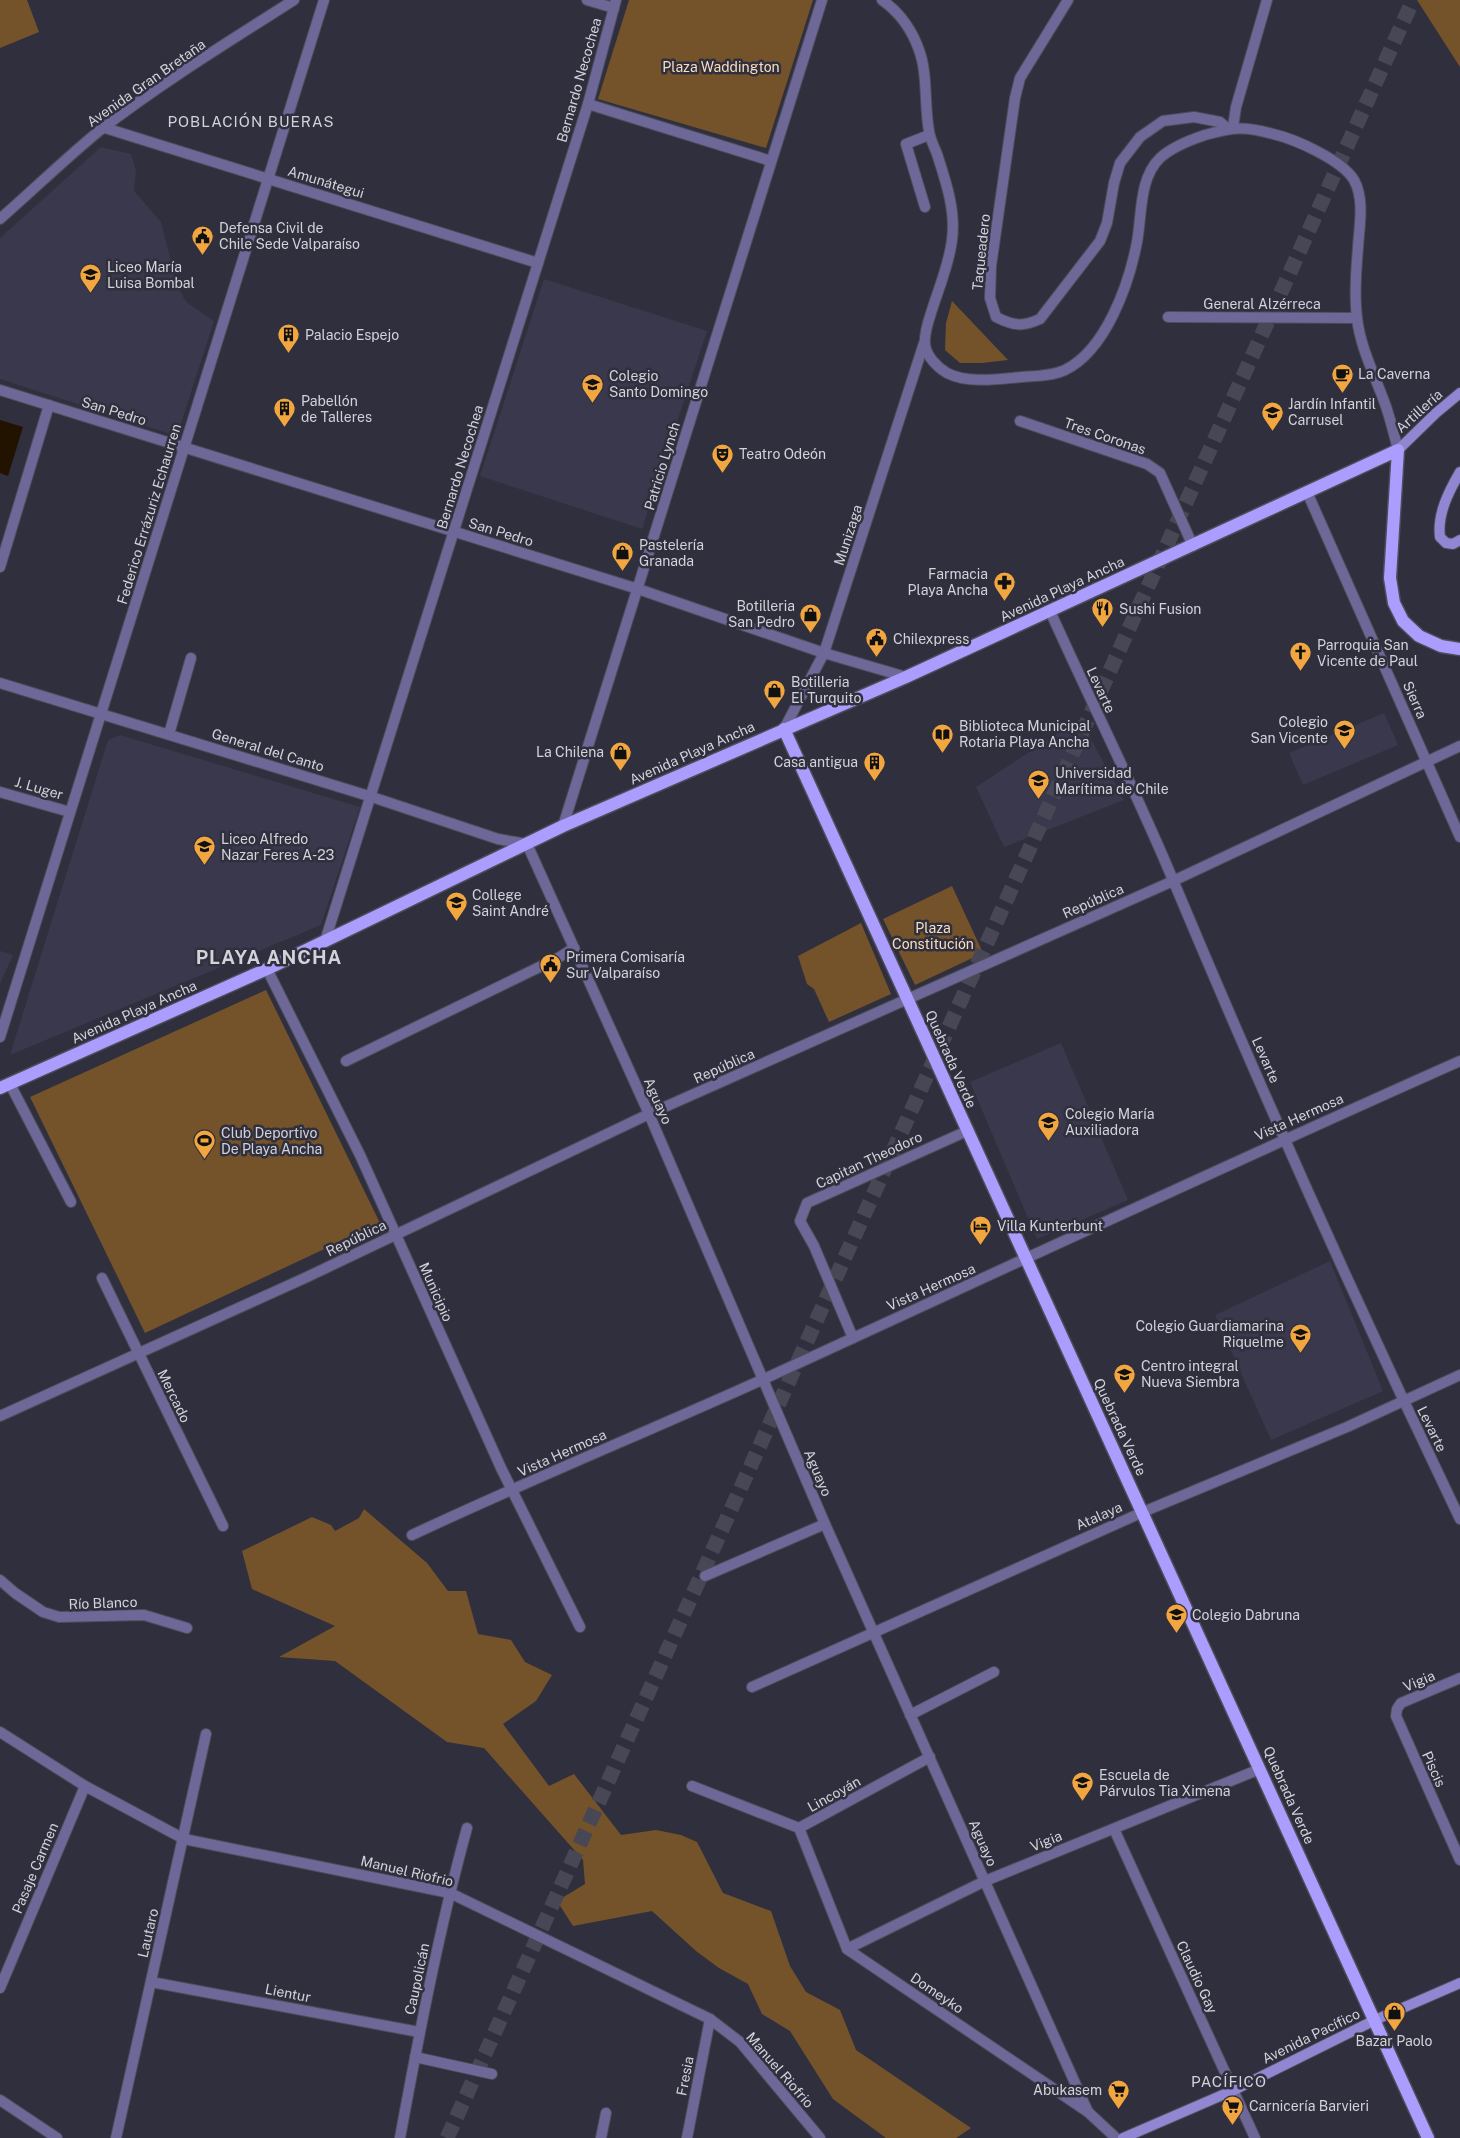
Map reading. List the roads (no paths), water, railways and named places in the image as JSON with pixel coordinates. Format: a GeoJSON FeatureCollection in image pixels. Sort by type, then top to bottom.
{"type":"FeatureCollection","features":[{"type":"Feature","properties":{"kind":"main road","name":"Avenida Playa Ancha"},"geometry":{"type":"LineString","coordinates":[[5,1086],[267,969],[564,826],[906,677],[1398,450]]}},
{"type":"Feature","properties":{"kind":"main road"},"geometry":{"type":"LineString","coordinates":[[1398,450],[1390,578],[1394,604],[1403,621],[1419,636],[1441,646],[1460,649]]}},
{"type":"Feature","properties":{"kind":"main road","name":"Quebrada Verde"},"geometry":{"type":"LineString","coordinates":[[784,729],[1025,1260],[1143,1512],[1428,2138]]}},
{"type":"Feature","properties":{"kind":"street","name":"Avenida Gran Bretaña"},"geometry":{"type":"LineString","coordinates":[[0,219],[105,128],[176,76],[294,0]]}},
{"type":"Feature","properties":{"kind":"street","name":"Federico Errázuriz Echaurren"},"geometry":{"type":"LineString","coordinates":[[0,1037],[324,0]]}},
{"type":"Feature","properties":{"kind":"street"},"geometry":{"type":"LineString","coordinates":[[587,0],[615,4]]}},
{"type":"Feature","properties":{"kind":"street","name":"Patricio Lynch"},"geometry":{"type":"LineString","coordinates":[[564,826],[822,0]]}},
{"type":"Feature","properties":{"kind":"street"},"geometry":{"type":"LineString","coordinates":[[882,0],[904,22],[919,50],[923,65],[924,97],[929,135],[950,196],[954,222],[952,244],[928,321],[924,343],[927,352],[938,366],[961,378],[987,380],[1042,376],[1062,372],[1081,361],[1094,346],[1112,317],[1137,244],[1143,196],[1148,177],[1159,159],[1175,148],[1196,138],[1230,128],[1277,134],[1340,165],[1354,180],[1360,199],[1361,220],[1357,251],[1357,318],[1364,347],[1388,410],[1398,450]]}},
{"type":"Feature","properties":{"kind":"street","name":"Taqueadero"},"geometry":{"type":"LineString","coordinates":[[1068,0],[1020,78],[1015,98],[991,266],[990,298],[996,317],[1009,324],[1026,325],[1040,319],[1100,242],[1107,223],[1114,183],[1120,163],[1140,137],[1163,121],[1194,117],[1220,122],[1230,128]]}},
{"type":"Feature","properties":{"kind":"street"},"geometry":{"type":"LineString","coordinates":[[1230,128],[1267,0]]}},
{"type":"Feature","properties":{"kind":"street","name":"Bernardo Necochea"},"geometry":{"type":"LineString","coordinates":[[326,941],[588,104],[615,4]]}},
{"type":"Feature","properties":{"kind":"street"},"geometry":{"type":"LineString","coordinates":[[588,104],[771,161]]}},
{"type":"Feature","properties":{"kind":"street","name":"Amunátegui"},"geometry":{"type":"LineString","coordinates":[[105,128],[538,263]]}},
{"type":"Feature","properties":{"kind":"street"},"geometry":{"type":"LineString","coordinates":[[925,207],[906,144],[929,135]]}},
{"type":"Feature","properties":{"kind":"street","name":"General Alzérreca"},"geometry":{"type":"LineString","coordinates":[[1168,318],[1357,318]]}},
{"type":"Feature","properties":{"kind":"street","name":"Munizaga"},"geometry":{"type":"LineString","coordinates":[[784,729],[824,653],[924,343]]}},
{"type":"Feature","properties":{"kind":"street","name":"San Pedro"},"geometry":{"type":"LineString","coordinates":[[0,390],[638,590],[824,653],[906,677]]}},
{"type":"Feature","properties":{"kind":"street","name":"Artillería"},"geometry":{"type":"LineString","coordinates":[[1398,450],[1436,413],[1460,393]]}},
{"type":"Feature","properties":{"kind":"street"},"geometry":{"type":"LineString","coordinates":[[0,567],[49,405]]}},
{"type":"Feature","properties":{"kind":"street","name":"Tres Coronas"},"geometry":{"type":"LineString","coordinates":[[1020,421],[1147,464],[1160,473],[1193,546]]}},
{"type":"Feature","properties":{"kind":"street"},"geometry":{"type":"LineString","coordinates":[[1460,472],[1451,488],[1438,527],[1440,537],[1446,543],[1453,544],[1460,540]]}},
{"type":"Feature","properties":{"kind":"street","name":"Sierra"},"geometry":{"type":"LineString","coordinates":[[1307,492],[1428,760],[1460,837]]}},
{"type":"Feature","properties":{"kind":"street","name":"Levarte"},"geometry":{"type":"LineString","coordinates":[[1050,611],[1173,881],[1285,1139],[1404,1401],[1460,1519]]}},
{"type":"Feature","properties":{"kind":"street"},"geometry":{"type":"LineString","coordinates":[[169,734],[191,658]]}},
{"type":"Feature","properties":{"kind":"street","name":"General del Canto"},"geometry":{"type":"LineString","coordinates":[[0,684],[101,713],[372,797],[498,839],[527,844]]}},
{"type":"Feature","properties":{"kind":"street","name":"República"},"geometry":{"type":"LineString","coordinates":[[0,1416],[307,1277],[649,1114],[1173,881],[1460,746]]}},
{"type":"Feature","properties":{"kind":"street","name":"J. Luger"},"geometry":{"type":"LineString","coordinates":[[0,792],[70,812]]}},
{"type":"Feature","properties":{"kind":"street","name":"Aguayo"},"geometry":{"type":"LineString","coordinates":[[527,844],[649,1114],[825,1524],[1088,2112]]}},
{"type":"Feature","properties":{"kind":"street"},"geometry":{"type":"LineString","coordinates":[[346,1061],[558,958],[574,948]]}},
{"type":"Feature","properties":{"kind":"street","name":"Municipio"},"geometry":{"type":"LineString","coordinates":[[267,969],[360,1155],[512,1490],[580,1627]]}},
{"type":"Feature","properties":{"kind":"street","name":"Vista Hermosa"},"geometry":{"type":"LineString","coordinates":[[412,1535],[493,1497],[763,1379],[1285,1139],[1460,1061]]}},
{"type":"Feature","properties":{"kind":"street"},"geometry":{"type":"LineString","coordinates":[[5,1086],[70,1202]]}},
{"type":"Feature","properties":{"kind":"street","name":"Capitan Theodoro"},"geometry":{"type":"LineString","coordinates":[[852,1338],[814,1246],[800,1221],[807,1203],[967,1131]]}},
{"type":"Feature","properties":{"kind":"street","name":"Mercado"},"geometry":{"type":"LineString","coordinates":[[102,1278],[223,1526]]}},
{"type":"Feature","properties":{"kind":"street","name":"Atalaya"},"geometry":{"type":"LineString","coordinates":[[752,1687],[1143,1512],[1347,1427],[1460,1375]]}},
{"type":"Feature","properties":{"kind":"street"},"geometry":{"type":"LineString","coordinates":[[705,1576],[825,1524]]}},
{"type":"Feature","properties":{"kind":"street","name":"Río Blanco"},"geometry":{"type":"LineString","coordinates":[[0,1580],[43,1612],[59,1617],[144,1615],[187,1628]]}},
{"type":"Feature","properties":{"kind":"street"},"geometry":{"type":"LineString","coordinates":[[910,1715],[994,1672]]}},
{"type":"Feature","properties":{"kind":"street","name":"Vigia"},"geometry":{"type":"LineString","coordinates":[[1396,1716],[1397,1709],[1401,1703],[1460,1678]]}},
{"type":"Feature","properties":{"kind":"street","name":"Piscis"},"geometry":{"type":"LineString","coordinates":[[1396,1716],[1460,1860]]}},
{"type":"Feature","properties":{"kind":"street","name":"Manuel Riofrio"},"geometry":{"type":"LineString","coordinates":[[0,1732],[84,1786],[184,1839],[450,1893],[710,2019],[740,2042],[820,2138]]}},
{"type":"Feature","properties":{"kind":"street","name":"Lautaro"},"geometry":{"type":"LineString","coordinates":[[116,2138],[206,1734]]}},
{"type":"Feature","properties":{"kind":"street","name":"Lincoyán"},"geometry":{"type":"LineString","coordinates":[[692,1786],[799,1828],[930,1757]]}},
{"type":"Feature","properties":{"kind":"street","name":"Vigia"},"geometry":{"type":"LineString","coordinates":[[847,1949],[985,1881],[1260,1769]]}},
{"type":"Feature","properties":{"kind":"street","name":"Pasaje Carmen"},"geometry":{"type":"LineString","coordinates":[[0,1988],[84,1786]]}},
{"type":"Feature","properties":{"kind":"street","name":"Caupolicán"},"geometry":{"type":"LineString","coordinates":[[400,2138],[419,2032],[450,1893],[468,1828]]}},
{"type":"Feature","properties":{"kind":"street"},"geometry":{"type":"LineString","coordinates":[[799,1828],[847,1949]]}},
{"type":"Feature","properties":{"kind":"street","name":"Claudio Gay"},"geometry":{"type":"LineString","coordinates":[[1114,1828],[1255,2138]]}},
{"type":"Feature","properties":{"kind":"street","name":"Domeyko"},"geometry":{"type":"LineString","coordinates":[[847,1949],[1088,2112],[1116,2138]]}},
{"type":"Feature","properties":{"kind":"street","name":"Lientur"},"geometry":{"type":"LineString","coordinates":[[152,1982],[419,2032]]}},
{"type":"Feature","properties":{"kind":"street","name":"Avenida Pacífico"},"geometry":{"type":"LineString","coordinates":[[1123,2138],[1234,2090],[1375,2020],[1460,1983]]}},
{"type":"Feature","properties":{"kind":"street","name":"Fresia"},"geometry":{"type":"LineString","coordinates":[[686,2138],[710,2019]]}},
{"type":"Feature","properties":{"kind":"street"},"geometry":{"type":"LineString","coordinates":[[415,2057],[492,2074]]}},
{"type":"Feature","properties":{"kind":"street"},"geometry":{"type":"LineString","coordinates":[[0,2100],[57,2138]]}},
{"type":"Feature","properties":{"kind":"street"},"geometry":{"type":"LineString","coordinates":[[601,2138],[606,2113]]}},
{"type":"Feature","properties":{"kind":"tunnel"},"geometry":{"type":"LineString","coordinates":[[447,2138],[1413,0]]}},
{"type":"Feature","properties":{"kind":"place","name":"Defensa Civil de Chile Sede Valparaíso"},"geometry":{"type":"Point","coordinates":[203,255]}},
{"type":"Feature","properties":{"kind":"place","name":"Liceo María Luisa Bombal"},"geometry":{"type":"Point","coordinates":[91,294]}},
{"type":"Feature","properties":{"kind":"place","name":"Palacio Espejo"},"geometry":{"type":"Point","coordinates":[289,354]}},
{"type":"Feature","properties":{"kind":"place","name":"La Caverna"},"geometry":{"type":"Point","coordinates":[1342,393]}},
{"type":"Feature","properties":{"kind":"place","name":"Colegio Santo Domingo"},"geometry":{"type":"Point","coordinates":[593,403]}},
{"type":"Feature","properties":{"kind":"place","name":"Pabellón de Talleres"},"geometry":{"type":"Point","coordinates":[285,428]}},
{"type":"Feature","properties":{"kind":"place","name":"Jardín Infantil Carrusel"},"geometry":{"type":"Point","coordinates":[1272,431]}},
{"type":"Feature","properties":{"kind":"place","name":"Teatro Odeón"},"geometry":{"type":"Point","coordinates":[723,473]}},
{"type":"Feature","properties":{"kind":"place","name":"Pastelería Granada"},"geometry":{"type":"Point","coordinates":[623,572]}},
{"type":"Feature","properties":{"kind":"place","name":"Farmacia Playa Ancha"},"geometry":{"type":"Point","coordinates":[1004,601]}},
{"type":"Feature","properties":{"kind":"place","name":"Sushi Fusion"},"geometry":{"type":"Point","coordinates":[1103,628]}},
{"type":"Feature","properties":{"kind":"place","name":"Botilleria San Pedro"},"geometry":{"type":"Point","coordinates":[811,633]}},
{"type":"Feature","properties":{"kind":"place","name":"Chilexpress"},"geometry":{"type":"Point","coordinates":[877,658]}},
{"type":"Feature","properties":{"kind":"place","name":"Parroquia San Vicente de Paul"},"geometry":{"type":"Point","coordinates":[1301,672]}},
{"type":"Feature","properties":{"kind":"place","name":"Botilleria El Turquito"},"geometry":{"type":"Point","coordinates":[775,709]}},
{"type":"Feature","properties":{"kind":"place","name":"Colegio San Vicente"},"geometry":{"type":"Point","coordinates":[1344,749]}},
{"type":"Feature","properties":{"kind":"place","name":"Biblioteca Municipal Rotaria Playa Ancha"},"geometry":{"type":"Point","coordinates":[943,753]}},
{"type":"Feature","properties":{"kind":"place","name":"La Chilena"},"geometry":{"type":"Point","coordinates":[620,771]}},
{"type":"Feature","properties":{"kind":"place","name":"Casa antigua"},"geometry":{"type":"Point","coordinates":[874,781]}},
{"type":"Feature","properties":{"kind":"place","name":"Universidad Marítima de Chile"},"geometry":{"type":"Point","coordinates":[1039,800]}},
{"type":"Feature","properties":{"kind":"place","name":"Liceo Alfredo Nazar Feres A-23"},"geometry":{"type":"Point","coordinates":[205,866]}},
{"type":"Feature","properties":{"kind":"place","name":"College Saint André"},"geometry":{"type":"Point","coordinates":[456,922]}},
{"type":"Feature","properties":{"kind":"place","name":"Primera Comisaría Sur Valparaíso"},"geometry":{"type":"Point","coordinates":[550,984]}},
{"type":"Feature","properties":{"kind":"place","name":"Colegio María Auxiliadora"},"geometry":{"type":"Point","coordinates":[1049,1141]}},
{"type":"Feature","properties":{"kind":"place","name":"Club Deportivo De Playa Ancha"},"geometry":{"type":"Point","coordinates":[205,1160]}},
{"type":"Feature","properties":{"kind":"place","name":"Villa Kunterbunt"},"geometry":{"type":"Point","coordinates":[981,1245]}},
{"type":"Feature","properties":{"kind":"place","name":"Colegio Guardiamarina Riquelme"},"geometry":{"type":"Point","coordinates":[1300,1353]}},
{"type":"Feature","properties":{"kind":"place","name":"Centro integral Nueva Siembra"},"geometry":{"type":"Point","coordinates":[1125,1393]}},
{"type":"Feature","properties":{"kind":"place","name":"Colegio Dabruna"},"geometry":{"type":"Point","coordinates":[1176,1634]}},
{"type":"Feature","properties":{"kind":"place","name":"Escuela de Párvulos Tia Ximena"},"geometry":{"type":"Point","coordinates":[1083,1802]}},
{"type":"Feature","properties":{"kind":"place","name":"Bazar Paolo"},"geometry":{"type":"Point","coordinates":[1394,2032]}},
{"type":"Feature","properties":{"kind":"place","name":"Abukasem"},"geometry":{"type":"Point","coordinates":[1118,2109]}},
{"type":"Feature","properties":{"kind":"place","name":"Carnicería Barvieri"},"geometry":{"type":"Point","coordinates":[1233,2125]}},
{"type":"Feature","properties":{"kind":"district","name":"POBLACIÓN BUERAS"},"geometry":{"type":"Point","coordinates":[251,121]}},
{"type":"Feature","properties":{"kind":"district","name":"PLAYA ANCHA"},"geometry":{"type":"Point","coordinates":[269,957]}},
{"type":"Feature","properties":{"kind":"district","name":"PACÍFICO"},"geometry":{"type":"Point","coordinates":[1229,2081]}},
{"type":"Feature","properties":{"kind":"park label","name":"Plaza Waddington"},"geometry":{"type":"Point","coordinates":[721,67]}},
{"type":"Feature","properties":{"kind":"park label","name":"Plaza Constitución"},"geometry":{"type":"Point","coordinates":[933,936]}}]}
